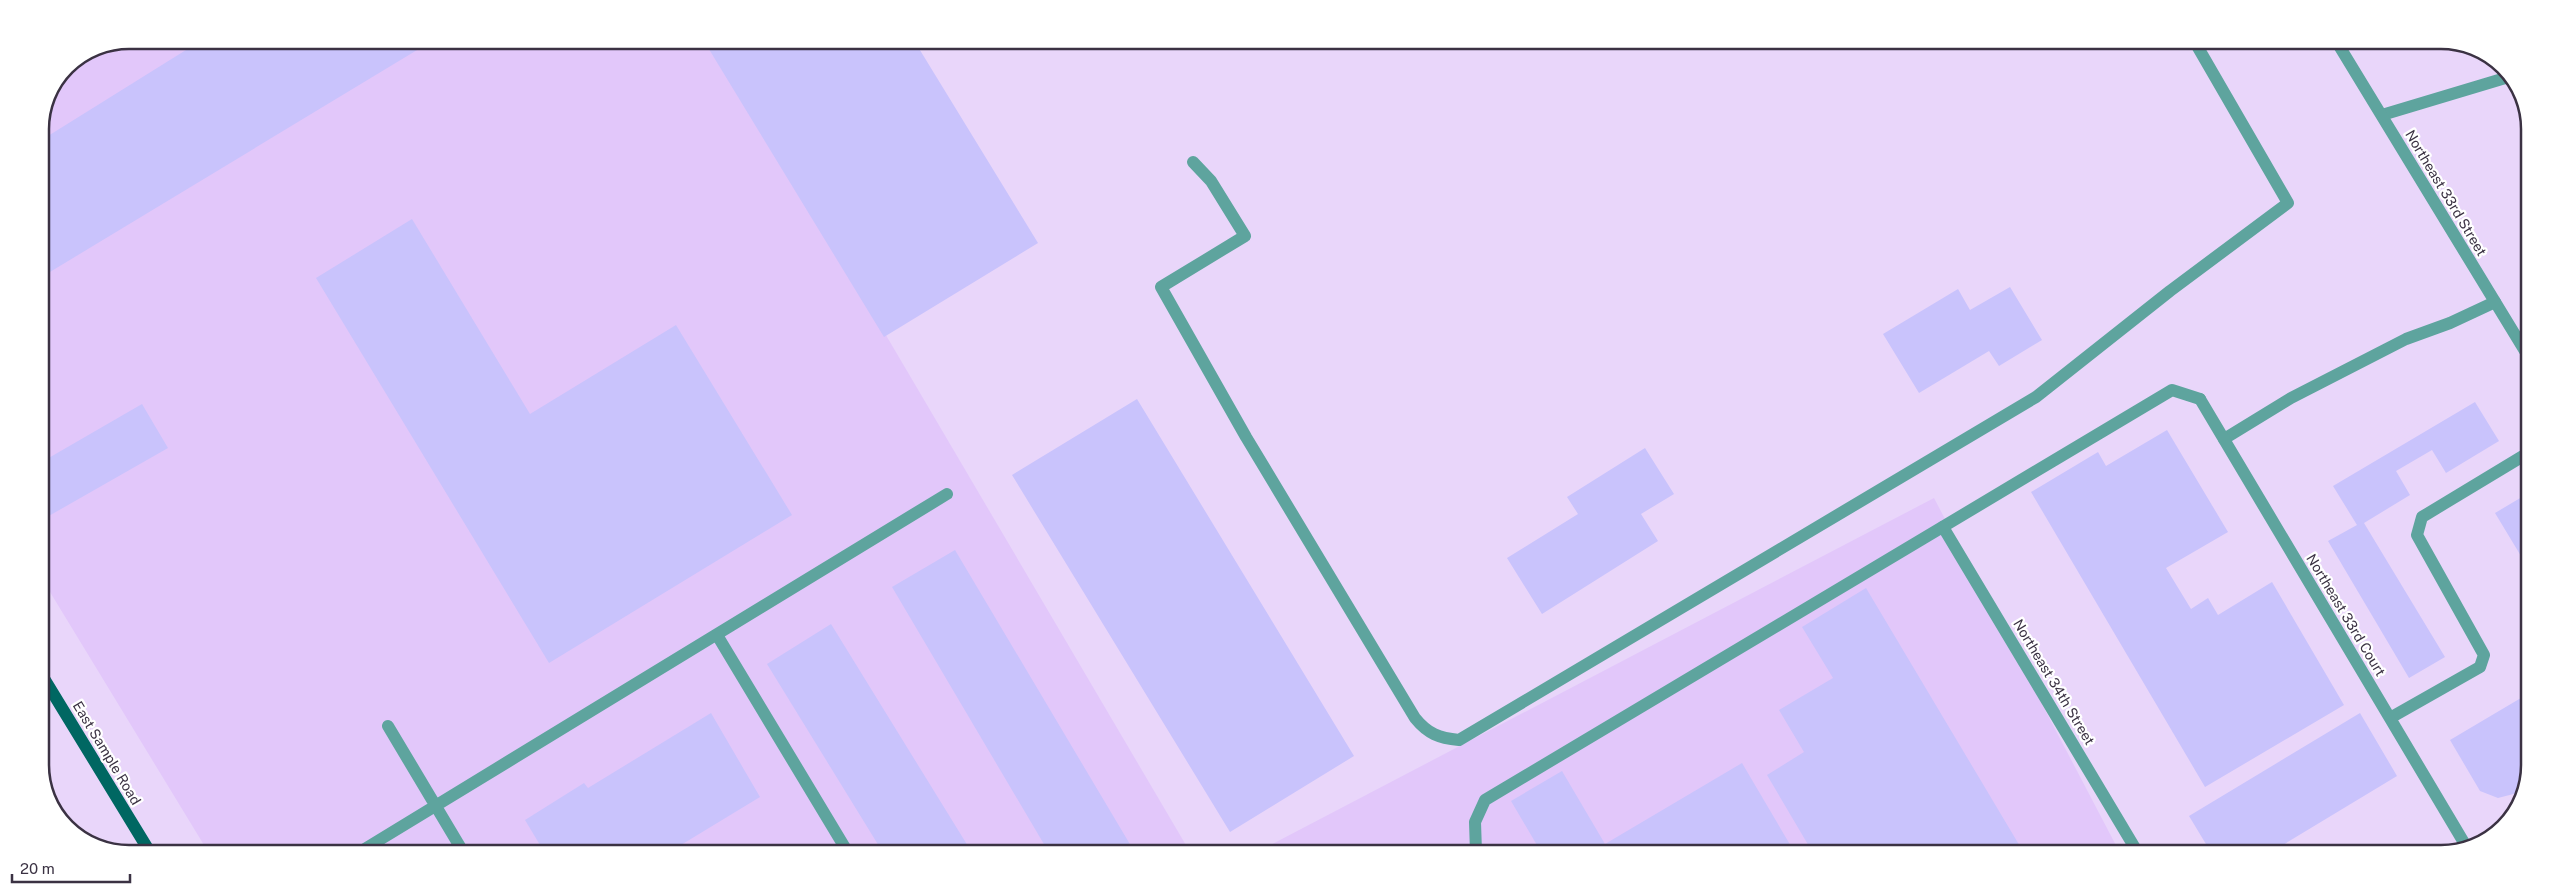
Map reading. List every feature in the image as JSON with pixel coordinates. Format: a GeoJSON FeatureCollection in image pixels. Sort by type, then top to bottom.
{"type":"FeatureCollection","features":[{"type":"Feature","properties":{"kind":"main road","name":"East Sample Road"},"geometry":{"type":"LineString","coordinates":[[49,687],[145,845]]}},
{"type":"Feature","properties":{"kind":"street"},"geometry":{"type":"LineString","coordinates":[[1193,162],[1212,181],[1245,236],[1161,287],[1246,437],[1414,718],[1426,731],[1441,738],[1459,740],[2036,397],[2170,291],[2288,203],[2199,49]]}},
{"type":"Feature","properties":{"kind":"street","name":"Northeast 33rd Street"},"geometry":{"type":"LineString","coordinates":[[2341,49],[2521,344]]}},
{"type":"Feature","properties":{"kind":"street"},"geometry":{"type":"LineString","coordinates":[[2382,115],[2504,79]]}},
{"type":"Feature","properties":{"kind":"street"},"geometry":{"type":"LineString","coordinates":[[2224,439],[2291,398],[2406,340],[2496,302]]}},
{"type":"Feature","properties":{"kind":"street","name":"Northeast 33rd Court"},"geometry":{"type":"LineString","coordinates":[[1943,527],[2172,390],[2200,399],[2464,842]]}},
{"type":"Feature","properties":{"kind":"street"},"geometry":{"type":"LineString","coordinates":[[2390,718],[2480,667],[2484,655],[2417,535],[2422,517],[2521,457]]}},
{"type":"Feature","properties":{"kind":"street"},"geometry":{"type":"LineString","coordinates":[[371,845],[947,494]]}},
{"type":"Feature","properties":{"kind":"street"},"geometry":{"type":"LineString","coordinates":[[1476,845],[1475,822],[1485,800],[1943,527]]}},
{"type":"Feature","properties":{"kind":"street","name":"Northeast 34th Street"},"geometry":{"type":"LineString","coordinates":[[1943,527],[2133,845]]}},
{"type":"Feature","properties":{"kind":"street"},"geometry":{"type":"LineString","coordinates":[[717,635],[843,845]]}},
{"type":"Feature","properties":{"kind":"street"},"geometry":{"type":"LineString","coordinates":[[388,726],[459,845]]}},
{"type":"Feature","properties":{"kind":"shaded area"},"geometry":{"type":"Polygon","coordinates":[[[128,49],[715,49],[890,342],[1186,845],[204,845],[50,592],[49,128],[50,113],[62,84],[84,62],[113,50],[128,49]]]}},
{"type":"Feature","properties":{"kind":"shaded area"},"geometry":{"type":"Polygon","coordinates":[[[1934,498],[2116,845],[1270,845],[1934,498]]]}},
{"type":"Feature","properties":{"kind":"building"},"geometry":{"type":"Polygon","coordinates":[[[188,49],[419,49],[49,273],[49,135],[188,49]]]}},
{"type":"Feature","properties":{"kind":"building"},"geometry":{"type":"Polygon","coordinates":[[[709,49],[919,49],[1038,243],[884,337],[709,49]]]}},
{"type":"Feature","properties":{"kind":"building"},"geometry":{"type":"Polygon","coordinates":[[[412,219],[530,414],[676,325],[792,515],[549,663],[316,278],[412,219]]]}},
{"type":"Feature","properties":{"kind":"building"},"geometry":{"type":"Polygon","coordinates":[[[2010,287],[2042,340],[1999,366],[1989,351],[1919,393],[1883,334],[1958,289],[1970,310],[2010,287]]]}},
{"type":"Feature","properties":{"kind":"building"},"geometry":{"type":"Polygon","coordinates":[[[1137,399],[1354,756],[1230,832],[1012,475],[1137,399]]]}},
{"type":"Feature","properties":{"kind":"building"},"geometry":{"type":"Polygon","coordinates":[[[2475,402],[2499,441],[2446,473],[2432,450],[2396,471],[2410,495],[2364,523],[2445,657],[2409,678],[2328,541],[2357,525],[2333,486],[2475,402]]]}},
{"type":"Feature","properties":{"kind":"building"},"geometry":{"type":"Polygon","coordinates":[[[142,404],[168,448],[49,516],[49,458],[142,404]]]}},
{"type":"Feature","properties":{"kind":"building"},"geometry":{"type":"Polygon","coordinates":[[[2167,430],[2228,532],[2166,568],[2191,609],[2208,598],[2218,615],[2272,582],[2344,705],[2205,787],[2031,492],[2098,452],[2106,466],[2167,430]]]}},
{"type":"Feature","properties":{"kind":"building"},"geometry":{"type":"Polygon","coordinates":[[[1645,448],[1674,494],[1641,514],[1658,541],[1542,614],[1507,558],[1578,514],[1567,497],[1645,448]]]}},
{"type":"Feature","properties":{"kind":"building"},"geometry":{"type":"Polygon","coordinates":[[[2521,498],[2521,556],[2495,513],[2521,498]]]}},
{"type":"Feature","properties":{"kind":"building"},"geometry":{"type":"Polygon","coordinates":[[[955,550],[1130,845],[1044,845],[892,587],[955,550]]]}},
{"type":"Feature","properties":{"kind":"building"},"geometry":{"type":"Polygon","coordinates":[[[1866,588],[2019,845],[1808,845],[1767,775],[1804,752],[1779,710],[1833,678],[1802,627],[1866,588]]]}},
{"type":"Feature","properties":{"kind":"building"},"geometry":{"type":"Polygon","coordinates":[[[831,624],[967,845],[878,845],[767,664],[831,624]]]}},
{"type":"Feature","properties":{"kind":"building"},"geometry":{"type":"Polygon","coordinates":[[[2521,698],[2521,766],[2520,781],[2516,793],[2498,798],[2480,791],[2450,740],[2521,698]]]}},
{"type":"Feature","properties":{"kind":"building"},"geometry":{"type":"Polygon","coordinates":[[[711,713],[760,797],[681,845],[540,845],[525,820],[584,783],[588,788],[711,713]]]}},
{"type":"Feature","properties":{"kind":"building"},"geometry":{"type":"Polygon","coordinates":[[[2360,713],[2397,776],[2283,845],[2207,845],[2189,816],[2360,713]]]}},
{"type":"Feature","properties":{"kind":"building"},"geometry":{"type":"Polygon","coordinates":[[[1742,763],[1790,845],[1537,845],[1511,801],[1562,771],[1605,844],[1742,763]]]}}]}
